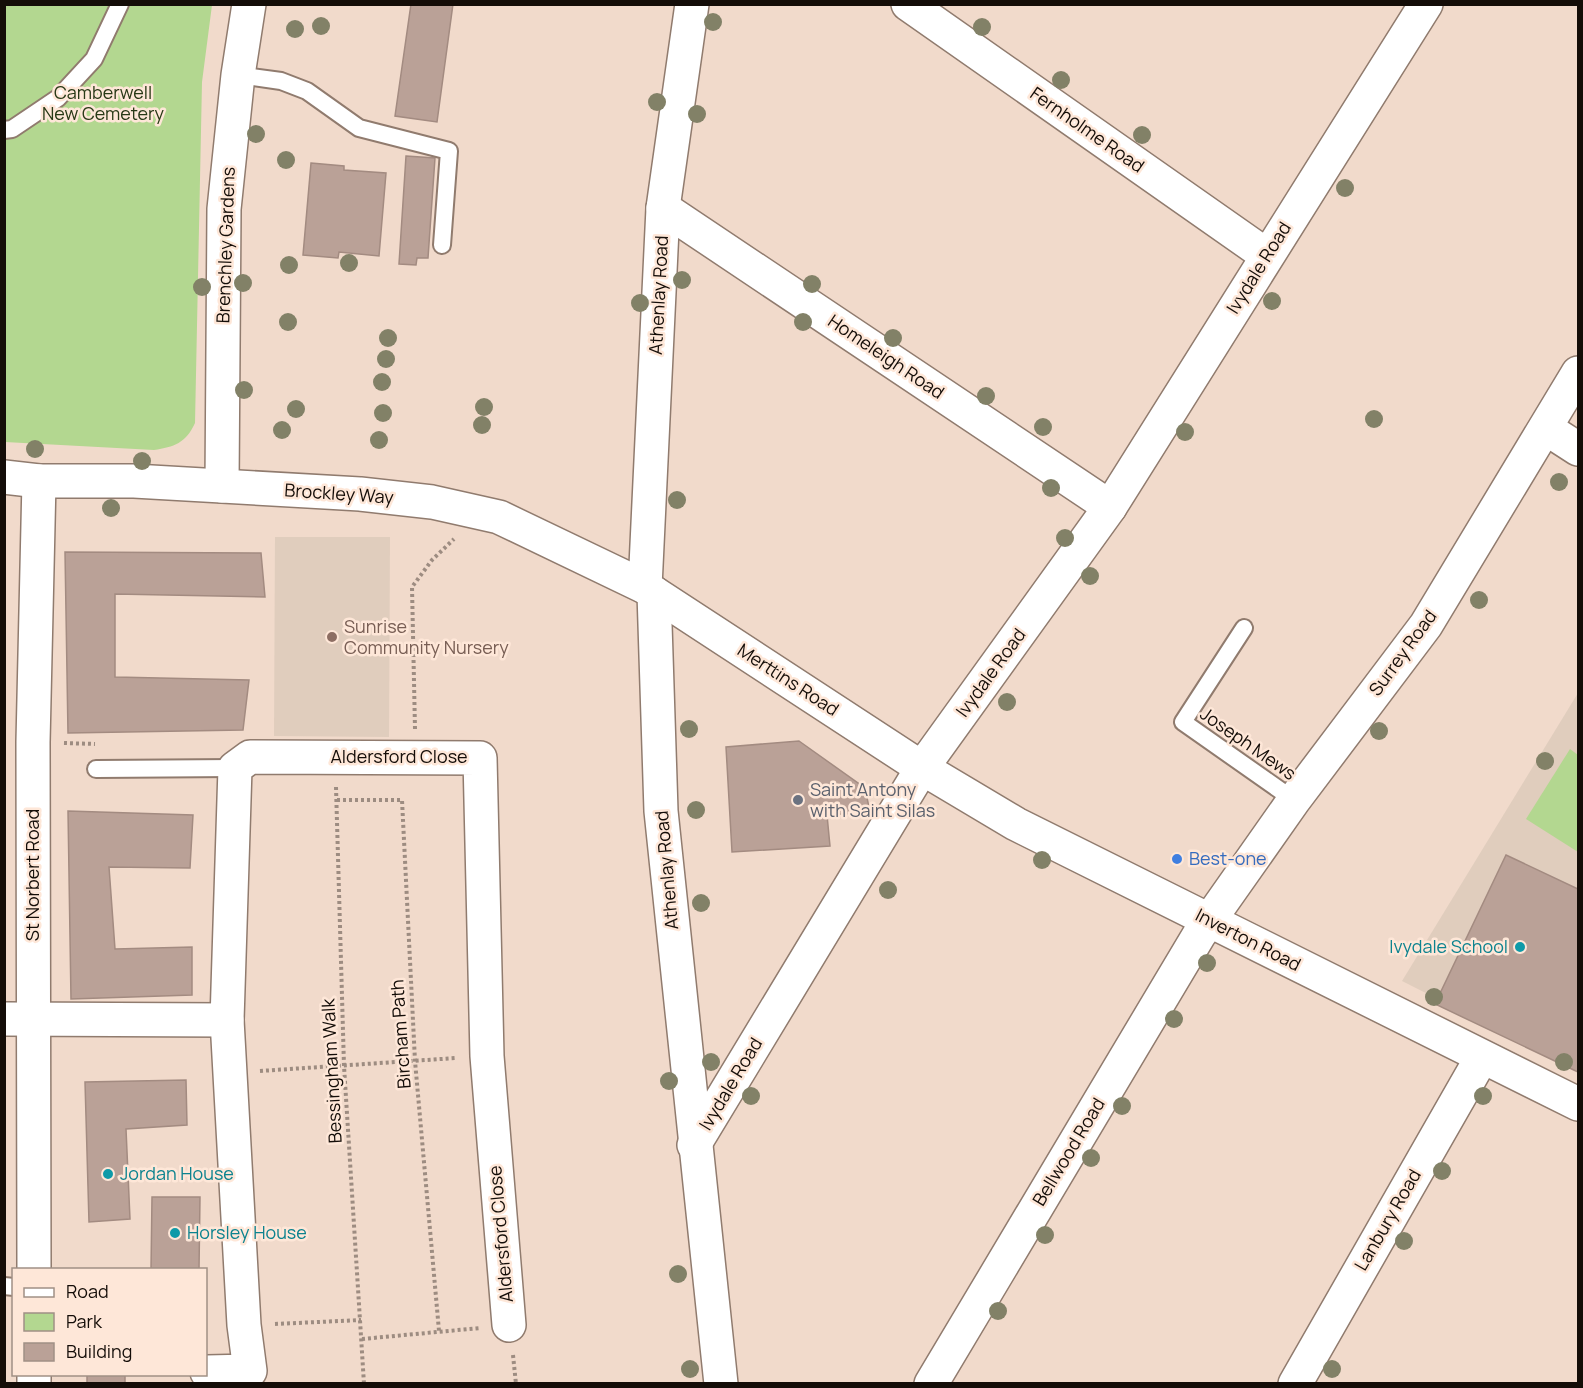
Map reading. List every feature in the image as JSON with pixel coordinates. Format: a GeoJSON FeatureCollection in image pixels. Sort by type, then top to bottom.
{"type":"FeatureCollection","features":[{"type":"Feature","properties":{"kind":"street","name":"Brenchley Gardens"},"geometry":{"type":"LineString","coordinates":[[222,486],[224,209],[238,75],[249,4]]}},
{"type":"Feature","properties":{"kind":"street","name":"Athenlay Road"},"geometry":{"type":"LineString","coordinates":[[692,4],[663,208],[650,590],[661,811],[694,1145]]}},
{"type":"Feature","properties":{"kind":"street","name":"Fernholme Road"},"geometry":{"type":"LineString","coordinates":[[908,4],[1266,255]]}},
{"type":"Feature","properties":{"kind":"street","name":"Ivydale Road"},"geometry":{"type":"LineString","coordinates":[[721,1383],[694,1145],[922,768],[1110,507],[1266,255],[1426,4]]}},
{"type":"Feature","properties":{"kind":"street","name":"Homeleigh Road"},"geometry":{"type":"LineString","coordinates":[[663,208],[1110,507]]}},
{"type":"Feature","properties":{"kind":"street","name":"Surrey Road"},"geometry":{"type":"LineString","coordinates":[[1209,920],[1294,800],[1426,625],[1547,429],[1578,374]]}},
{"type":"Feature","properties":{"kind":"street"},"geometry":{"type":"LineString","coordinates":[[1547,429],[1578,449]]}},
{"type":"Feature","properties":{"kind":"street","name":"Brockley Way"},"geometry":{"type":"LineString","coordinates":[[4,477],[39,480],[134,481],[360,494],[432,502],[499,517],[650,590]]}},
{"type":"Feature","properties":{"kind":"street","name":"St Norbert Road"},"geometry":{"type":"LineString","coordinates":[[34,1268],[19,1018],[33,742],[39,480]]}},
{"type":"Feature","properties":{"kind":"street","name":"Merttins Road"},"geometry":{"type":"LineString","coordinates":[[650,590],[922,768]]}},
{"type":"Feature","properties":{"kind":"street","name":"Aldersford Close"},"geometry":{"type":"LineString","coordinates":[[235,768],[250,757],[480,758],[487,1056],[509,1325]]}},
{"type":"Feature","properties":{"kind":"street"},"geometry":{"type":"LineString","coordinates":[[207,1372],[250,1371],[244,1325],[227,1020],[235,768]]}},
{"type":"Feature","properties":{"kind":"street","name":"Inverton Road"},"geometry":{"type":"LineString","coordinates":[[922,768],[1016,824],[1578,1104]]}},
{"type":"Feature","properties":{"kind":"street","name":"Bellwood Road"},"geometry":{"type":"LineString","coordinates":[[931,1383],[1209,920]]}},
{"type":"Feature","properties":{"kind":"street"},"geometry":{"type":"LineString","coordinates":[[19,1018],[227,1020]]}},
{"type":"Feature","properties":{"kind":"street","name":"Lanbury Road"},"geometry":{"type":"LineString","coordinates":[[1295,1383],[1482,1056]]}},
{"type":"Feature","properties":{"kind":"lane"},"geometry":{"type":"LineString","coordinates":[[4,130],[12,129],[58,98],[94,59],[120,4]]}},
{"type":"Feature","properties":{"kind":"lane"},"geometry":{"type":"LineString","coordinates":[[238,75],[281,81],[307,91],[359,128],[449,151],[442,245]]}},
{"type":"Feature","properties":{"kind":"lane","name":"Joseph Mews"},"geometry":{"type":"LineString","coordinates":[[1244,628],[1183,722],[1294,800]]}},
{"type":"Feature","properties":{"kind":"lane"},"geometry":{"type":"LineString","coordinates":[[96,769],[235,768]]}},
{"type":"Feature","properties":{"kind":"path"},"geometry":{"type":"LineString","coordinates":[[416,757],[412,587],[432,560],[462,532]]}},
{"type":"Feature","properties":{"kind":"path"},"geometry":{"type":"LineString","coordinates":[[33,742],[95,744],[96,769]]}},
{"type":"Feature","properties":{"kind":"path","name":"Bessingham Walk"},"geometry":{"type":"LineString","coordinates":[[336,756],[344,1066],[362,1320],[364,1383]]}},
{"type":"Feature","properties":{"kind":"path","name":"Bircham Path"},"geometry":{"type":"LineString","coordinates":[[337,800],[402,800],[415,1061],[439,1331]]}},
{"type":"Feature","properties":{"kind":"path"},"geometry":{"type":"LineString","coordinates":[[231,1073],[487,1056]]}},
{"type":"Feature","properties":{"kind":"path"},"geometry":{"type":"LineString","coordinates":[[244,1325],[362,1320]]}},
{"type":"Feature","properties":{"kind":"path"},"geometry":{"type":"LineString","coordinates":[[362,1339],[509,1325]]}},
{"type":"Feature","properties":{"kind":"shaded area","name":"Sunrise Community Nursery"},"geometry":{"type":"Polygon","coordinates":[[[275,537],[390,537],[389,737],[274,736],[275,537]]]}},
{"type":"Feature","properties":{"kind":"shaded area"},"geometry":{"type":"Polygon","coordinates":[[[1578,693],[1578,1070],[1402,981],[1578,693]]]}},
{"type":"Feature","properties":{"kind":"green space","name":"Camberwell New Cemetery"},"geometry":{"type":"Polygon","coordinates":[[[4,5],[212,5],[202,82],[195,423],[188,435],[179,443],[154,450],[5,442],[4,5]]]}},
{"type":"Feature","properties":{"kind":"green space"},"geometry":{"type":"Polygon","coordinates":[[[1570,749],[1578,755],[1578,852],[1526,819],[1570,749]]]}},
{"type":"Feature","properties":{"kind":"building"},"geometry":{"type":"Polygon","coordinates":[[[411,4],[453,4],[437,122],[395,116],[411,4]]]}},
{"type":"Feature","properties":{"kind":"building"},"geometry":{"type":"Polygon","coordinates":[[[406,156],[435,158],[428,258],[417,258],[416,265],[399,264],[406,156]]]}},
{"type":"Feature","properties":{"kind":"building"},"geometry":{"type":"Polygon","coordinates":[[[311,163],[344,166],[344,170],[386,173],[379,256],[339,252],[338,258],[303,255],[311,163]]]}},
{"type":"Feature","properties":{"kind":"building"},"geometry":{"type":"Polygon","coordinates":[[[65,552],[261,553],[265,597],[115,594],[115,677],[249,680],[243,730],[68,733],[65,552]]]}},
{"type":"Feature","properties":{"kind":"building","name":"Saint Antony with Saint Silas"},"geometry":{"type":"Polygon","coordinates":[[[799,741],[865,788],[870,812],[827,815],[830,846],[732,852],[726,747],[799,741]]]}},
{"type":"Feature","properties":{"kind":"building"},"geometry":{"type":"Polygon","coordinates":[[[68,811],[193,815],[190,868],[109,867],[115,949],[192,947],[192,995],[71,999],[68,811]]]}},
{"type":"Feature","properties":{"kind":"building","name":"Ivydale School"},"geometry":{"type":"Polygon","coordinates":[[[1506,855],[1578,889],[1578,1072],[1435,1004],[1506,855]]]}},
{"type":"Feature","properties":{"kind":"building","name":"Jordan House"},"geometry":{"type":"Polygon","coordinates":[[[186,1080],[187,1125],[126,1129],[130,1219],[89,1222],[85,1082],[186,1080]]]}},
{"type":"Feature","properties":{"kind":"building","name":"Horsley House"},"geometry":{"type":"Polygon","coordinates":[[[152,1197],[200,1197],[199,1268],[151,1268],[152,1197]]]}},
{"type":"Feature","properties":{"kind":"building"},"geometry":{"type":"Polygon","coordinates":[[[87,1376],[125,1376],[125,1384],[87,1384],[87,1376]]]}},
{"type":"Feature","properties":{"kind":"place","name":"Sunrise Community Nursery"},"geometry":{"type":"Point","coordinates":[332,637]}},
{"type":"Feature","properties":{"kind":"place","name":"Saint Antony with Saint Silas"},"geometry":{"type":"Point","coordinates":[798,800]}},
{"type":"Feature","properties":{"kind":"place","name":"Best-one"},"geometry":{"type":"Point","coordinates":[1177,859]}},
{"type":"Feature","properties":{"kind":"place","name":"Ivydale School"},"geometry":{"type":"Point","coordinates":[1520,947]}},
{"type":"Feature","properties":{"kind":"place","name":"Jordan House"},"geometry":{"type":"Point","coordinates":[108,1174]}},
{"type":"Feature","properties":{"kind":"place","name":"Horsley House"},"geometry":{"type":"Point","coordinates":[175,1233]}}]}
